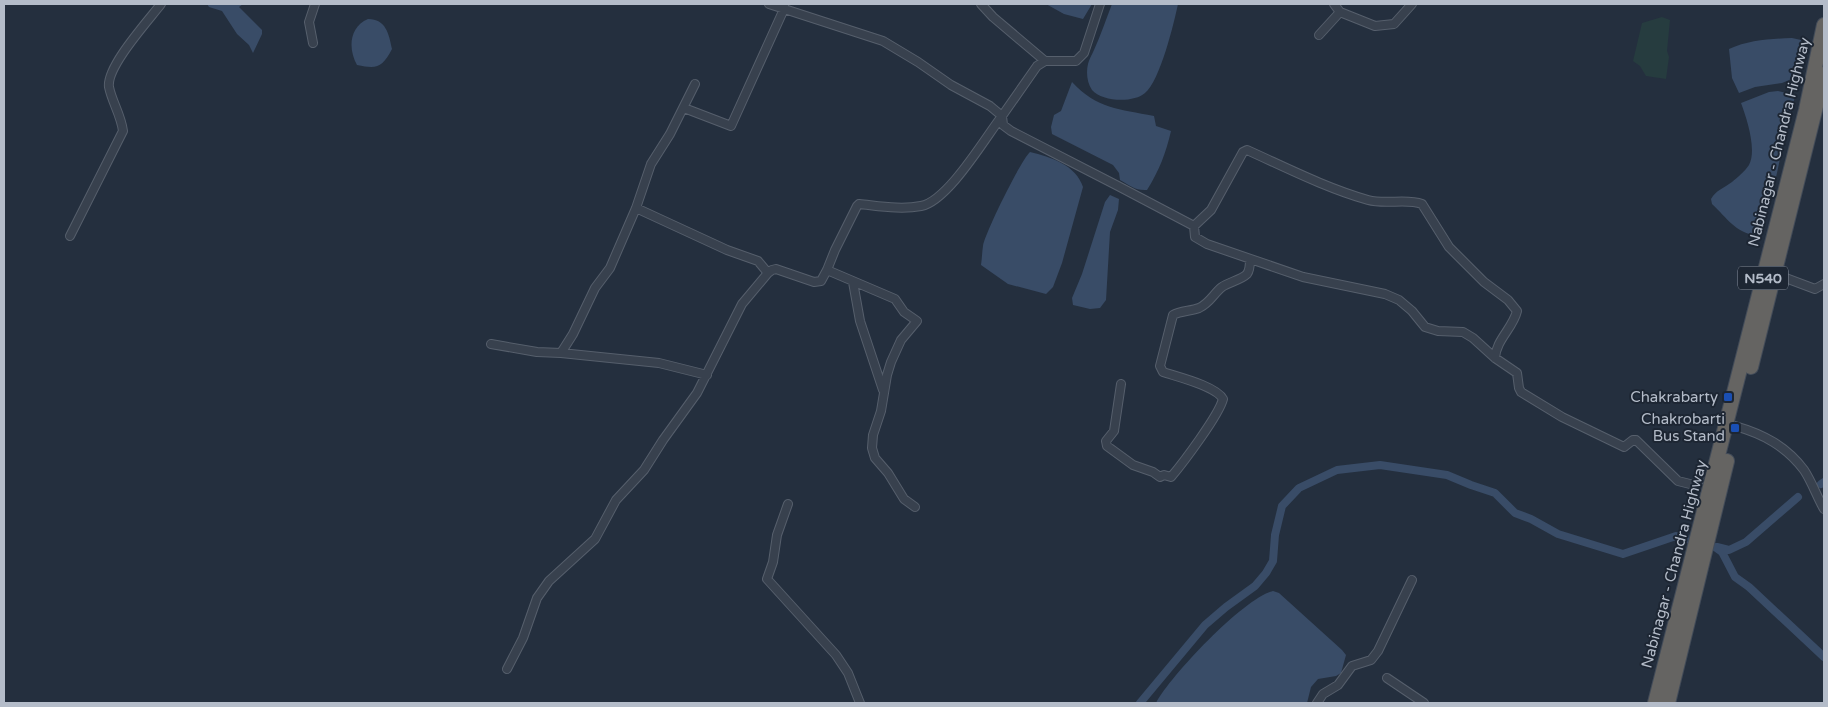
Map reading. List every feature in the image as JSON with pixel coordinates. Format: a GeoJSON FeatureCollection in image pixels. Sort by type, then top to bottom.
{"type":"FeatureCollection","features":[{"type":"Feature","properties":{"kind":"highway","name":"Nabinagar - Chandra Highway"},"geometry":{"type":"LineString","coordinates":[[1656,703],[1735,426],[1824,25]]}},
{"type":"Feature","properties":{"kind":"highway","name":"Nabinagar - Chandra Highway"},"geometry":{"type":"LineString","coordinates":[[1705,532],[1718,463],[1760,311],[1775,274],[1821,105],[1824,74]]}},
{"type":"Feature","properties":{"kind":"highway","name":"Nabinagar - Chandra Highway"},"geometry":{"type":"LineString","coordinates":[[1668,703],[1698,558]]}},
{"type":"Feature","properties":{"kind":"street"},"geometry":{"type":"LineString","coordinates":[[70,236],[123,131],[121,119],[109,88],[109,79],[128,46],[161,4]]}},
{"type":"Feature","properties":{"kind":"street"},"geometry":{"type":"LineString","coordinates":[[313,43],[309,22],[315,4]]}},
{"type":"Feature","properties":{"kind":"street"},"geometry":{"type":"LineString","coordinates":[[768,4],[784,6],[883,41],[951,85],[990,106],[1002,116]]}},
{"type":"Feature","properties":{"kind":"street"},"geometry":{"type":"LineString","coordinates":[[981,4],[993,18],[1045,61]]}},
{"type":"Feature","properties":{"kind":"street"},"geometry":{"type":"LineString","coordinates":[[507,669],[522,638],[537,598],[546,584],[595,539],[616,500],[644,470],[697,393],[742,304],[768,273],[772,270],[782,270],[817,282],[820,281],[827,270],[856,206],[860,204],[899,208],[921,206],[930,203],[950,186],[1037,66],[1045,61],[1076,61],[1084,52],[1100,4]]}},
{"type":"Feature","properties":{"kind":"street"},"geometry":{"type":"LineString","coordinates":[[1334,4],[1340,12],[1375,26],[1394,24],[1412,4]]}},
{"type":"Feature","properties":{"kind":"street"},"geometry":{"type":"LineString","coordinates":[[684,108],[730,126],[784,6]]}},
{"type":"Feature","properties":{"kind":"street"},"geometry":{"type":"LineString","coordinates":[[1319,35],[1340,12]]}},
{"type":"Feature","properties":{"kind":"street"},"geometry":{"type":"LineString","coordinates":[[561,353],[573,334],[595,288],[610,268],[636,208],[651,164],[670,134],[695,84]]}},
{"type":"Feature","properties":{"kind":"street"},"geometry":{"type":"LineString","coordinates":[[1002,116],[1002,125],[1011,131],[1194,226]]}},
{"type":"Feature","properties":{"kind":"street"},"geometry":{"type":"LineString","coordinates":[[1194,226],[1210,210],[1242,152],[1247,150],[1317,183],[1370,201],[1416,202],[1422,204],[1449,247],[1484,282],[1508,300],[1517,311],[1496,348],[1495,358]]}},
{"type":"Feature","properties":{"kind":"street"},"geometry":{"type":"LineString","coordinates":[[636,208],[727,250],[758,261],[768,273]]}},
{"type":"Feature","properties":{"kind":"street"},"geometry":{"type":"LineString","coordinates":[[1194,226],[1195,237],[1207,244],[1303,277],[1385,294],[1399,300],[1426,327],[1438,331],[1463,332],[1474,338],[1495,358],[1517,373],[1521,392],[1562,417],[1624,447],[1633,440],[1636,440],[1680,482],[1694,485],[1718,463]]}},
{"type":"Feature","properties":{"kind":"street"},"geometry":{"type":"LineString","coordinates":[[1121,384],[1114,431],[1106,442],[1108,446],[1133,465],[1160,477],[1164,475],[1171,478],[1212,420],[1223,399],[1218,393],[1208,388],[1161,370],[1160,366],[1173,315],[1202,307],[1214,298],[1221,288],[1245,276],[1249,270],[1250,259]]}},
{"type":"Feature","properties":{"kind":"street"},"geometry":{"type":"LineString","coordinates":[[827,270],[895,299],[904,312],[917,321],[901,340],[889,369],[881,411],[873,436],[872,448],[875,458],[892,479],[904,499],[915,507]]}},
{"type":"Feature","properties":{"kind":"street"},"geometry":{"type":"LineString","coordinates":[[1775,274],[1815,289],[1824,284]]}},
{"type":"Feature","properties":{"kind":"street"},"geometry":{"type":"LineString","coordinates":[[853,282],[860,321],[884,393]]}},
{"type":"Feature","properties":{"kind":"street"},"geometry":{"type":"LineString","coordinates":[[491,344],[537,352],[659,363],[707,375]]}},
{"type":"Feature","properties":{"kind":"street"},"geometry":{"type":"LineString","coordinates":[[1735,426],[1768,438],[1789,453],[1804,471],[1824,509]]}},
{"type":"Feature","properties":{"kind":"street"},"geometry":{"type":"LineString","coordinates":[[788,504],[777,535],[773,562],[767,579],[836,654],[848,673],[860,703]]}},
{"type":"Feature","properties":{"kind":"street"},"geometry":{"type":"LineString","coordinates":[[1318,703],[1323,694],[1338,685],[1352,666],[1371,660],[1378,650],[1412,580]]}},
{"type":"Feature","properties":{"kind":"street"},"geometry":{"type":"LineString","coordinates":[[1387,678],[1424,703]]}},
{"type":"Feature","properties":{"kind":"green space"},"geometry":{"type":"Polygon","coordinates":[[[1662,17],[1670,20],[1667,51],[1669,57],[1666,79],[1646,76],[1640,66],[1633,61],[1642,23],[1662,17]]]}},
{"type":"Feature","properties":{"kind":"water"},"geometry":{"type":"Polygon","coordinates":[[[207,4],[243,4],[239,7],[262,30],[253,53],[249,45],[237,34],[222,11],[209,7],[207,4]]]}},
{"type":"Feature","properties":{"kind":"water"},"geometry":{"type":"Polygon","coordinates":[[[1046,4],[1092,4],[1083,19],[1064,14],[1046,4]]]}},
{"type":"Feature","properties":{"kind":"water"},"geometry":{"type":"Polygon","coordinates":[[[1112,4],[1178,4],[1166,51],[1151,87],[1140,96],[1126,100],[1110,99],[1097,94],[1092,90],[1088,81],[1088,62],[1112,4]]]}},
{"type":"Feature","properties":{"kind":"water"},"geometry":{"type":"Polygon","coordinates":[[[368,19],[379,22],[386,28],[392,49],[382,63],[374,67],[357,65],[352,52],[354,33],[357,27],[368,19]]]}},
{"type":"Feature","properties":{"kind":"water"},"geometry":{"type":"Polygon","coordinates":[[[1792,38],[1801,40],[1805,53],[1799,76],[1782,83],[1755,87],[1739,93],[1732,78],[1729,49],[1752,42],[1792,38]]]}},
{"type":"Feature","properties":{"kind":"water"},"geometry":{"type":"Polygon","coordinates":[[[1072,82],[1090,98],[1100,103],[1154,116],[1156,126],[1171,131],[1162,162],[1147,190],[1136,189],[1130,186],[1120,180],[1119,173],[1113,165],[1052,134],[1051,127],[1054,115],[1061,111],[1072,82]]]}},
{"type":"Feature","properties":{"kind":"water"},"geometry":{"type":"Polygon","coordinates":[[[1778,91],[1795,95],[1768,208],[1756,236],[1742,231],[1732,224],[1712,204],[1711,199],[1718,191],[1743,172],[1751,159],[1752,143],[1741,103],[1769,92],[1778,91]]]}},
{"type":"Feature","properties":{"kind":"water"},"geometry":{"type":"Polygon","coordinates":[[[1030,152],[1062,163],[1075,173],[1083,187],[1062,263],[1053,287],[1046,294],[1008,284],[981,265],[985,239],[996,213],[1030,152]]]}},
{"type":"Feature","properties":{"kind":"water"},"geometry":{"type":"Polygon","coordinates":[[[1110,195],[1119,199],[1118,210],[1110,232],[1106,300],[1100,308],[1090,309],[1073,305],[1072,298],[1082,274],[1105,202],[1110,195]]]}},
{"type":"Feature","properties":{"kind":"water"},"geometry":{"type":"Polygon","coordinates":[[[1273,591],[1279,593],[1342,650],[1346,655],[1341,673],[1336,676],[1318,679],[1311,687],[1307,703],[1156,703],[1164,690],[1209,639],[1245,608],[1260,597],[1273,591]]]}},
{"type":"Feature","properties":{"kind":"waterway"},"geometry":{"type":"LineString","coordinates":[[1140,703],[1205,625],[1255,586],[1266,573],[1273,561],[1275,535],[1282,506],[1299,488],[1337,470],[1380,465],[1447,475],[1495,493],[1515,513],[1531,519],[1558,534],[1623,554],[1676,536],[1715,547],[1722,552],[1735,577],[1749,587],[1824,657]]}},
{"type":"Feature","properties":{"kind":"waterway"},"geometry":{"type":"LineString","coordinates":[[1717,547],[1729,550],[1746,542],[1798,497]]}},
{"type":"Feature","properties":{"kind":"place","name":"Chakrabarty"},"geometry":{"type":"Point","coordinates":[1728,397]}},
{"type":"Feature","properties":{"kind":"place","name":"Chakrobarti Bus Stand"},"geometry":{"type":"Point","coordinates":[1735,428]}}]}
